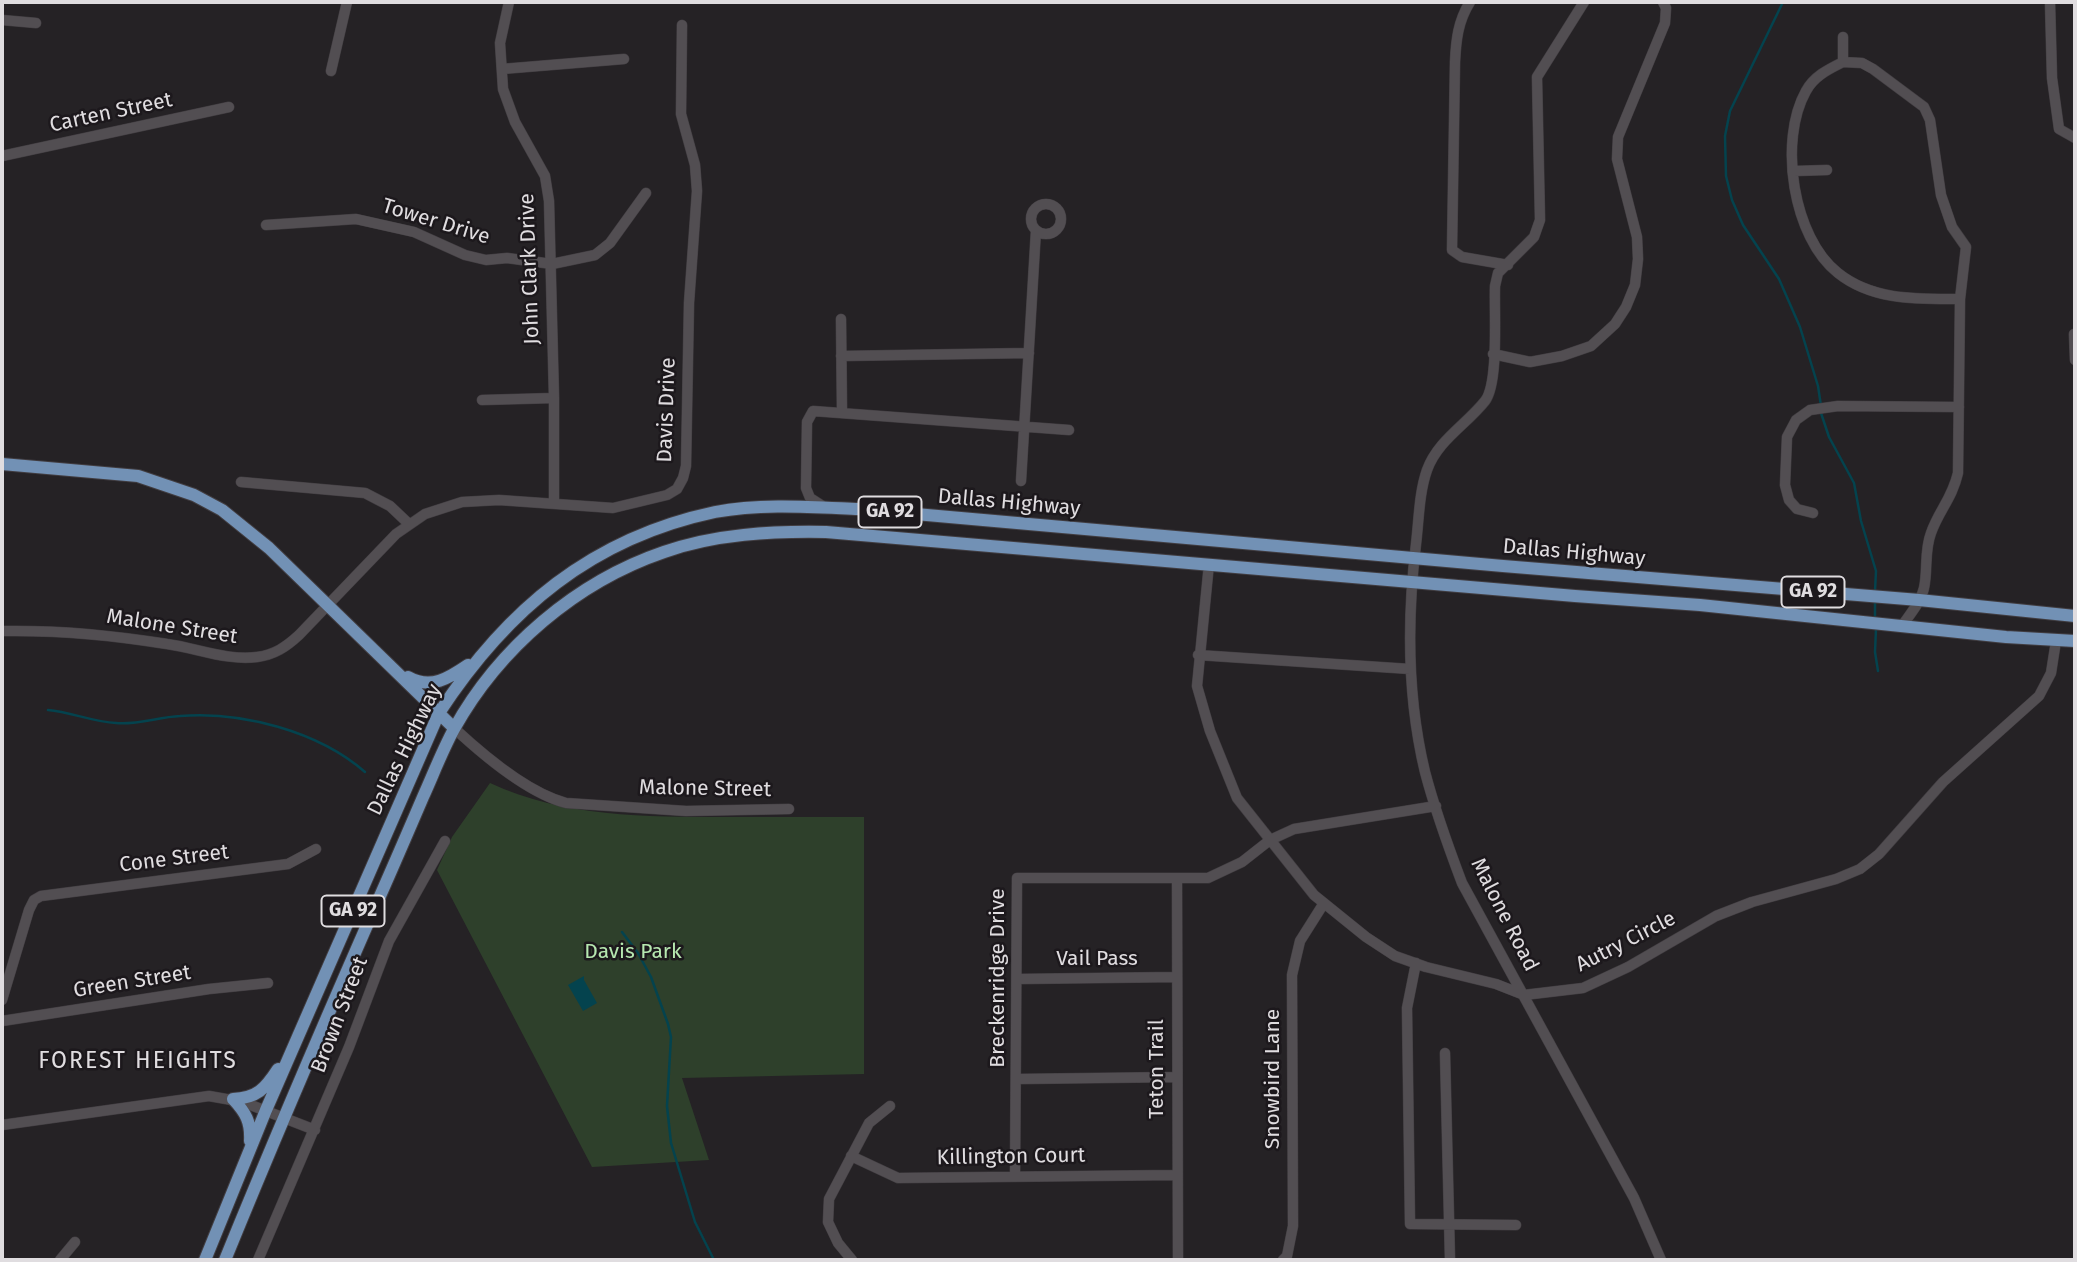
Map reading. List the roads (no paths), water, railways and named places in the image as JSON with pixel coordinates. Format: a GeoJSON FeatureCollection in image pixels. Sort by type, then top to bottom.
{"type":"FeatureCollection","features":[{"type":"Feature","properties":{"kind":"main road"},"geometry":{"type":"LineString","coordinates":[[2,464],[138,477],[194,495],[222,510],[245,527],[328,606]]}},
{"type":"Feature","properties":{"kind":"main road","name":"Dallas Highway"},"geometry":{"type":"LineString","coordinates":[[205,1260],[439,713],[477,659],[498,635],[550,587],[574,568],[652,530],[717,512],[786,507],[825,508],[1920,600],[2075,616]]}},
{"type":"Feature","properties":{"kind":"main road","name":"Dallas Highway"},"geometry":{"type":"LineString","coordinates":[[225,1260],[454,728],[501,663],[526,636],[557,610],[619,570],[665,551],[763,532],[826,532],[1700,605],[2075,641]]}},
{"type":"Feature","properties":{"kind":"main road","name":"Malone Street"},"geometry":{"type":"LineString","coordinates":[[328,606],[454,728]]}},
{"type":"Feature","properties":{"kind":"main road"},"geometry":{"type":"LineString","coordinates":[[396,670],[412,680],[435,683],[447,679],[477,659]]}},
{"type":"Feature","properties":{"kind":"main road"},"geometry":{"type":"LineString","coordinates":[[233,1099],[253,1096],[265,1089],[297,1040]]}},
{"type":"Feature","properties":{"kind":"main road"},"geometry":{"type":"LineString","coordinates":[[233,1099],[245,1111],[250,1122],[249,1154]]}},
{"type":"Feature","properties":{"kind":"street"},"geometry":{"type":"LineString","coordinates":[[331,71],[347,2]]}},
{"type":"Feature","properties":{"kind":"street","name":"John Clark Drive"},"geometry":{"type":"LineString","coordinates":[[509,2],[500,43],[503,89],[515,122],[545,176],[549,201],[554,503]]}},
{"type":"Feature","properties":{"kind":"street"},"geometry":{"type":"LineString","coordinates":[[1470,2],[1462,14],[1455,52],[1452,250],[1462,257],[1508,265]]}},
{"type":"Feature","properties":{"kind":"street","name":"Malone Road"},"geometry":{"type":"LineString","coordinates":[[1584,2],[1537,77],[1541,220],[1534,237],[1498,273],[1495,286],[1493,384],[1486,400],[1455,429],[1428,468],[1423,486],[1412,583],[1410,669],[1416,726],[1425,772],[1462,883],[1634,1198],[1661,1260]]}},
{"type":"Feature","properties":{"kind":"street"},"geometry":{"type":"LineString","coordinates":[[1493,354],[1530,362],[1562,356],[1591,346],[1615,324],[1626,307],[1635,285],[1637,237],[1618,159],[1618,137],[1665,23],[1666,8],[1663,2]]}},
{"type":"Feature","properties":{"kind":"street"},"geometry":{"type":"LineString","coordinates":[[2050,2],[2052,78],[2059,129],[2075,138]]}},
{"type":"Feature","properties":{"kind":"street"},"geometry":{"type":"LineString","coordinates":[[2,19],[36,23]]}},
{"type":"Feature","properties":{"kind":"street","name":"Davis Drive"},"geometry":{"type":"LineString","coordinates":[[328,606],[378,551],[409,524],[435,510],[462,502],[499,499],[600,508],[667,495],[677,489],[686,466],[689,303],[697,191],[695,165],[681,114],[682,25]]}},
{"type":"Feature","properties":{"kind":"street"},"geometry":{"type":"LineString","coordinates":[[1843,37],[1843,62]]}},
{"type":"Feature","properties":{"kind":"street"},"geometry":{"type":"LineString","coordinates":[[502,69],[624,59]]}},
{"type":"Feature","properties":{"kind":"street"},"geometry":{"type":"LineString","coordinates":[[1902,626],[1920,600],[1931,530],[1954,492],[1958,473],[1960,299],[1966,247],[1952,227],[1941,195],[1930,120],[1924,107],[1861,64],[1843,62],[1821,74],[1806,90],[1792,139],[1796,202],[1817,252],[1838,274],[1866,289],[1891,297],[1960,299]]}},
{"type":"Feature","properties":{"kind":"street","name":"Carten Street"},"geometry":{"type":"LineString","coordinates":[[2,156],[229,107]]}},
{"type":"Feature","properties":{"kind":"street"},"geometry":{"type":"LineString","coordinates":[[1794,171],[1827,170]]}},
{"type":"Feature","properties":{"kind":"street","name":"Tower Drive"},"geometry":{"type":"LineString","coordinates":[[266,225],[356,219],[414,232],[465,255],[486,260],[507,258],[552,264],[595,255],[603,249],[627,222],[646,193]]}},
{"type":"Feature","properties":{"kind":"street"},"geometry":{"type":"LineString","coordinates":[[1021,481],[1036,230]]}},
{"type":"Feature","properties":{"kind":"street"},"geometry":{"type":"LineString","coordinates":[[841,319],[842,413]]}},
{"type":"Feature","properties":{"kind":"street"},"geometry":{"type":"LineString","coordinates":[[2074,334],[2075,360]]}},
{"type":"Feature","properties":{"kind":"street"},"geometry":{"type":"LineString","coordinates":[[841,356],[1028,354]]}},
{"type":"Feature","properties":{"kind":"street"},"geometry":{"type":"LineString","coordinates":[[482,400],[554,398]]}},
{"type":"Feature","properties":{"kind":"street"},"geometry":{"type":"LineString","coordinates":[[1813,513],[1797,509],[1789,500],[1786,485],[1787,437],[1796,420],[1810,410],[1838,406],[1959,407]]}},
{"type":"Feature","properties":{"kind":"street"},"geometry":{"type":"LineString","coordinates":[[825,508],[810,498],[806,488],[807,422],[810,414],[820,411],[1069,430]]}},
{"type":"Feature","properties":{"kind":"street"},"geometry":{"type":"LineString","coordinates":[[241,482],[365,493],[390,506],[409,524]]}},
{"type":"Feature","properties":{"kind":"street"},"geometry":{"type":"LineString","coordinates":[[786,507],[796,502],[806,488]]}},
{"type":"Feature","properties":{"kind":"street","name":"Autry Circle"},"geometry":{"type":"LineString","coordinates":[[1209,564],[1197,686],[1210,731],[1237,798],[1314,895],[1395,956],[1496,984],[1524,995],[1583,988],[1628,967],[1716,916],[1752,902],[1836,879],[1860,869],[1879,854],[1943,782],[2039,696],[2051,673],[2056,641]]}},
{"type":"Feature","properties":{"kind":"street","name":"Malone Street"},"geometry":{"type":"LineString","coordinates":[[2,631],[53,631],[106,636],[250,658],[266,656],[285,647],[328,606]]}},
{"type":"Feature","properties":{"kind":"street"},"geometry":{"type":"LineString","coordinates":[[1198,655],[1410,669]]}},
{"type":"Feature","properties":{"kind":"street","name":"Malone Street"},"geometry":{"type":"LineString","coordinates":[[454,728],[529,786],[566,803],[686,811],[789,809]]}},
{"type":"Feature","properties":{"kind":"street","name":"Breckenridge Drive"},"geometry":{"type":"LineString","coordinates":[[1015,1176],[1017,878],[1208,878],[1242,862],[1270,840],[1294,829],[1436,806]]}},
{"type":"Feature","properties":{"kind":"street","name":"Brown Street"},"geometry":{"type":"LineString","coordinates":[[258,1260],[375,984],[389,942],[445,841]]}},
{"type":"Feature","properties":{"kind":"street","name":"Cone Street"},"geometry":{"type":"LineString","coordinates":[[6,973],[34,900],[48,894],[288,864],[316,849]]}},
{"type":"Feature","properties":{"kind":"street","name":"Teton Trail"},"geometry":{"type":"LineString","coordinates":[[1177,878],[1178,1260]]}},
{"type":"Feature","properties":{"kind":"street","name":"Snowbird Lane"},"geometry":{"type":"LineString","coordinates":[[1283,1260],[1287,1256],[1293,1226],[1292,975],[1300,941],[1324,903]]}},
{"type":"Feature","properties":{"kind":"street"},"geometry":{"type":"LineString","coordinates":[[1416,963],[1407,1008],[1410,1224],[1516,1225]]}},
{"type":"Feature","properties":{"kind":"street"},"geometry":{"type":"LineString","coordinates":[[2,1000],[6,973]]}},
{"type":"Feature","properties":{"kind":"street","name":"Vail Pass"},"geometry":{"type":"LineString","coordinates":[[1017,978],[1177,977]]}},
{"type":"Feature","properties":{"kind":"street","name":"Green Street"},"geometry":{"type":"LineString","coordinates":[[2,1021],[208,989],[268,983]]}},
{"type":"Feature","properties":{"kind":"street"},"geometry":{"type":"LineString","coordinates":[[1446,1053],[1450,1260]]}},
{"type":"Feature","properties":{"kind":"street"},"geometry":{"type":"LineString","coordinates":[[1017,1079],[1177,1077]]}},
{"type":"Feature","properties":{"kind":"street"},"geometry":{"type":"LineString","coordinates":[[2,1125],[209,1096],[233,1099],[267,1110],[314,1130]]}},
{"type":"Feature","properties":{"kind":"street"},"geometry":{"type":"LineString","coordinates":[[852,1260],[838,1243],[828,1222],[829,1199],[869,1124],[890,1106]]}},
{"type":"Feature","properties":{"kind":"street","name":"Killington Court"},"geometry":{"type":"LineString","coordinates":[[851,1156],[898,1178],[1176,1175]]}},
{"type":"Feature","properties":{"kind":"street"},"geometry":{"type":"LineString","coordinates":[[60,1260],[75,1242]]}},
{"type":"Feature","properties":{"kind":"water"},"geometry":{"type":"Polygon","coordinates":[[[584,976],[597,1003],[583,1011],[568,985],[584,976]]]}},
{"type":"Feature","properties":{"kind":"waterway"},"geometry":{"type":"LineString","coordinates":[[1783,2],[1730,111],[1725,136],[1726,176],[1732,200],[1743,225],[1779,279],[1800,327],[1818,386],[1821,406]]}},
{"type":"Feature","properties":{"kind":"waterway"},"geometry":{"type":"LineString","coordinates":[[1821,413],[1829,437],[1854,483],[1861,521],[1876,571],[1875,591]]}},
{"type":"Feature","properties":{"kind":"waterway"},"geometry":{"type":"LineString","coordinates":[[1875,601],[1875,619]]}},
{"type":"Feature","properties":{"kind":"waterway"},"geometry":{"type":"LineString","coordinates":[[1876,629],[1878,671]]}},
{"type":"Feature","properties":{"kind":"waterway"},"geometry":{"type":"LineString","coordinates":[[48,710],[116,723],[204,715],[253,721],[278,727],[325,745],[365,772]]}},
{"type":"Feature","properties":{"kind":"waterway"},"geometry":{"type":"LineString","coordinates":[[622,932],[651,977],[668,1024],[671,1037],[667,1106],[671,1143],[695,1222],[714,1260]]}},
{"type":"Feature","properties":{"kind":"district","name":"FOREST HEIGHTS"},"geometry":{"type":"Point","coordinates":[138,1062]}},
{"type":"Feature","properties":{"kind":"park label","name":"Davis Park"},"geometry":{"type":"Point","coordinates":[633,952]}}]}
